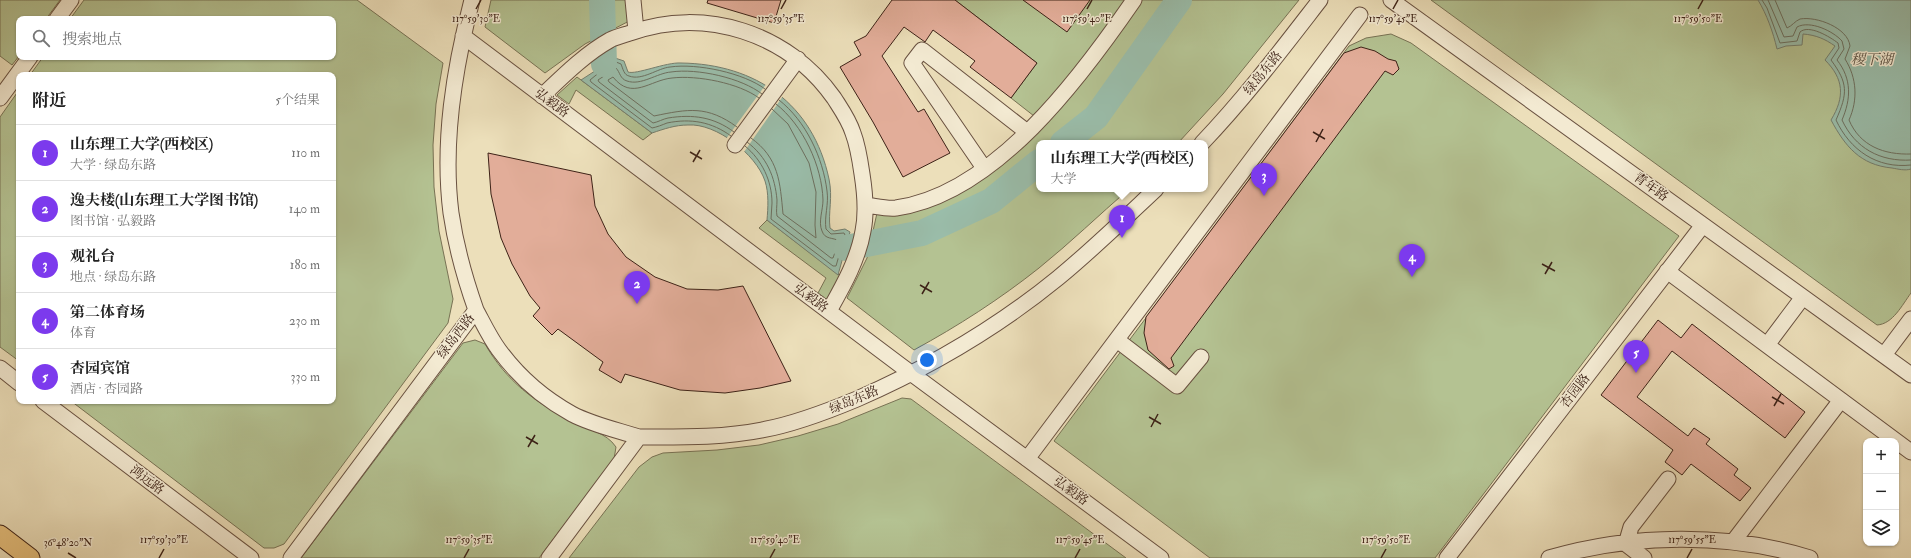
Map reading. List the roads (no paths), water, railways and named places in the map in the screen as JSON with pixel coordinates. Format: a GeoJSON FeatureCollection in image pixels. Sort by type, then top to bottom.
{"type":"FeatureCollection","features":[{"type":"Feature","properties":{"kind":"main road"},"geometry":{"type":"LineString","coordinates":[[0,535],[30,558]]}},
{"type":"Feature","properties":{"kind":"street"},"geometry":{"type":"LineString","coordinates":[[59,16],[70,0]]}},
{"type":"Feature","properties":{"kind":"street","name":"绿岛西路"},"geometry":{"type":"LineString","coordinates":[[291,558],[476,310],[463,272],[451,212],[449,159],[452,95],[463,36],[472,0]]}},
{"type":"Feature","properties":{"kind":"street"},"geometry":{"type":"LineString","coordinates":[[633,0],[636,31]]}},
{"type":"Feature","properties":{"kind":"street"},"geometry":{"type":"LineString","coordinates":[[866,205],[894,208],[926,200],[959,185],[984,168],[1010,148],[1027,132],[1073,84],[1134,0]]}},
{"type":"Feature","properties":{"kind":"street","name":"绿岛东路"},"geometry":{"type":"LineString","coordinates":[[1205,140],[1233,111],[1320,0]]}},
{"type":"Feature","properties":{"kind":"street","name":"青年路"},"geometry":{"type":"LineString","coordinates":[[1391,0],[1911,375]]}},
{"type":"Feature","properties":{"kind":"street"},"geometry":{"type":"LineString","coordinates":[[1027,459],[1360,15]]}},
{"type":"Feature","properties":{"kind":"street"},"geometry":{"type":"LineString","coordinates":[[542,96],[588,55],[611,40],[661,24],[687,22],[732,28],[776,45],[798,59],[814,73],[829,92],[843,112],[853,132],[860,156],[866,205],[863,231],[857,256],[847,279],[828,311]]}},
{"type":"Feature","properties":{"kind":"street","name":"弘毅路"},"geometry":{"type":"LineString","coordinates":[[463,36],[910,373],[1159,557]]}},
{"type":"Feature","properties":{"kind":"street"},"geometry":{"type":"LineString","coordinates":[[984,168],[912,63],[922,50],[1027,132]]}},
{"type":"Feature","properties":{"kind":"street"},"geometry":{"type":"LineString","coordinates":[[735,145],[775,88],[798,59]]}},
{"type":"Feature","properties":{"kind":"street"},"geometry":{"type":"LineString","coordinates":[[0,98],[5,81],[27,60]]}},
{"type":"Feature","properties":{"kind":"street","name":"绿岛东路"},"geometry":{"type":"LineString","coordinates":[[476,310],[498,349],[520,376],[544,396],[573,414],[608,428],[639,437],[692,438],[762,430],[822,413],[884,387],[943,355],[1005,317],[1058,278],[1153,192]]}},
{"type":"Feature","properties":{"kind":"street","name":"杏园路"},"geometry":{"type":"LineString","coordinates":[[1447,558],[1703,225]]}},
{"type":"Feature","properties":{"kind":"street"},"geometry":{"type":"LineString","coordinates":[[1667,271],[1911,452]]}},
{"type":"Feature","properties":{"kind":"street"},"geometry":{"type":"LineString","coordinates":[[1767,345],[1803,297]]}},
{"type":"Feature","properties":{"kind":"street"},"geometry":{"type":"LineString","coordinates":[[1884,355],[1911,319]]}},
{"type":"Feature","properties":{"kind":"street"},"geometry":{"type":"LineString","coordinates":[[1116,340],[1177,386],[1200,357]]}},
{"type":"Feature","properties":{"kind":"street"},"geometry":{"type":"LineString","coordinates":[[0,368],[16,380]]}},
{"type":"Feature","properties":{"kind":"street"},"geometry":{"type":"LineString","coordinates":[[1733,542],[1841,400]]}},
{"type":"Feature","properties":{"kind":"street","name":"鸿远路"},"geometry":{"type":"LineString","coordinates":[[47,404],[251,558]]}},
{"type":"Feature","properties":{"kind":"street"},"geometry":{"type":"LineString","coordinates":[[549,558],[639,437]]}},
{"type":"Feature","properties":{"kind":"street"},"geometry":{"type":"LineString","coordinates":[[1626,544],[1631,527],[1668,479]]}},
{"type":"Feature","properties":{"kind":"street"},"geometry":{"type":"LineString","coordinates":[[1549,558],[1576,550],[1681,539],[1733,542],[1786,550],[1810,558]]}},
{"type":"Feature","properties":{"kind":"street"},"geometry":{"type":"LineString","coordinates":[[1626,544],[1644,558]]}},
{"type":"Feature","properties":{"kind":"water","name":"稷下湖"},"geometry":{"type":"Polygon","coordinates":[[[1758,0],[1911,0],[1911,169],[1899,169],[1871,163],[1855,153],[1848,146],[1831,120],[1839,104],[1840,88],[1836,74],[1825,60],[1835,46],[1828,41],[1812,35],[1803,34],[1802,45],[1786,46],[1777,49],[1774,36],[1758,0]]]}},
{"type":"Feature","properties":{"kind":"water"},"geometry":{"type":"Polygon","coordinates":[[[615,58],[624,61],[628,72],[638,72],[675,63],[708,65],[734,71],[757,80],[777,93],[795,110],[810,129],[821,153],[829,179],[831,192],[830,228],[834,231],[845,229],[850,232],[838,275],[767,220],[768,195],[765,181],[753,161],[734,142],[711,129],[699,126],[679,126],[652,133],[581,80],[615,58]]]}},
{"type":"Feature","properties":{"kind":"waterway"},"geometry":{"type":"LineString","coordinates":[[602,0],[604,64]]}},
{"type":"Feature","properties":{"kind":"waterway"},"geometry":{"type":"LineString","coordinates":[[1067,140],[1096,117],[1179,0]]}},
{"type":"Feature","properties":{"kind":"waterway"},"geometry":{"type":"LineString","coordinates":[[846,248],[922,233],[991,201],[1036,164]]}},
{"type":"Feature","properties":{"kind":"place","name":"观礼台"},"geometry":{"type":"Point","coordinates":[1264,196]}},
{"type":"Feature","properties":{"kind":"place","name":"山东理工大学(西校区)"},"geometry":{"type":"Point","coordinates":[1122,238]}},
{"type":"Feature","properties":{"kind":"place","name":"第二体育场"},"geometry":{"type":"Point","coordinates":[1412,277]}},
{"type":"Feature","properties":{"kind":"place","name":"逸夫楼(山东理工大学图书馆)"},"geometry":{"type":"Point","coordinates":[637,304]}},
{"type":"Feature","properties":{"kind":"place","name":"杏园宾馆"},"geometry":{"type":"Point","coordinates":[1636,373]}}]}
